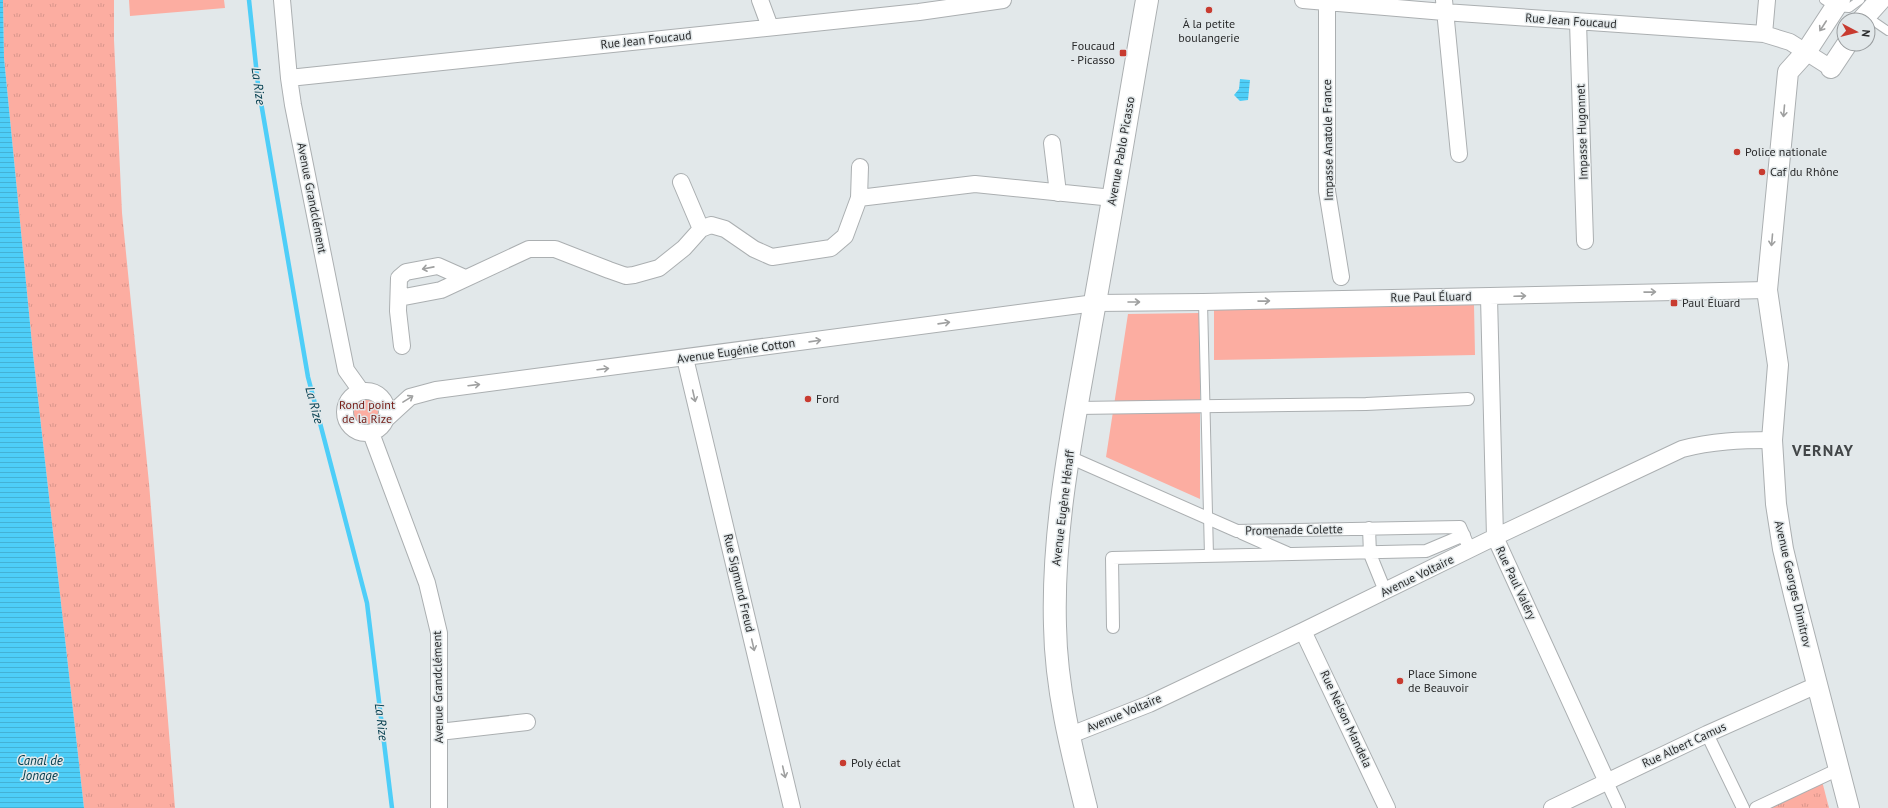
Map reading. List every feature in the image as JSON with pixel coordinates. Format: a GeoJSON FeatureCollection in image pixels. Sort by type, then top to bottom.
{"type":"FeatureCollection","features":[{"type":"Feature","properties":{"kind":"main road","name":"Avenue Pablo Picasso"},"geometry":{"type":"LineString","coordinates":[[1095,303],[1147,0]]}},
{"type":"Feature","properties":{"kind":"main road","name":"Avenue Eugène Hénaff"},"geometry":{"type":"LineString","coordinates":[[1086,808],[1068,736],[1059,686],[1055,628],[1055,577],[1058,530],[1095,303]]}},
{"type":"Feature","properties":{"kind":"street","name":"Avenue Grandclément"},"geometry":{"type":"LineString","coordinates":[[282,0],[289,78],[346,370],[361,391]]}},
{"type":"Feature","properties":{"kind":"street"},"geometry":{"type":"LineString","coordinates":[[760,0],[770,27]]}},
{"type":"Feature","properties":{"kind":"street","name":"Rue Jean Foucaud"},"geometry":{"type":"LineString","coordinates":[[289,78],[770,27],[919,6],[1003,0]]}},
{"type":"Feature","properties":{"kind":"street","name":"Rue Jean Foucaud"},"geometry":{"type":"LineString","coordinates":[[1303,0],[1444,6],[1578,22],[1764,34],[1790,42],[1831,68]]}},
{"type":"Feature","properties":{"kind":"street"},"geometry":{"type":"LineString","coordinates":[[1764,34],[1767,0]]}},
{"type":"Feature","properties":{"kind":"street"},"geometry":{"type":"LineString","coordinates":[[1862,9],[1880,0]]}},
{"type":"Feature","properties":{"kind":"street","name":"Impasse Anatole France"},"geometry":{"type":"LineString","coordinates":[[1327,2],[1327,191],[1341,278]]}},
{"type":"Feature","properties":{"kind":"street","name":"Avenue Georges Dimitrov"},"geometry":{"type":"LineString","coordinates":[[1833,2],[1806,52],[1788,72],[1768,290],[1778,364],[1772,440],[1776,504],[1783,549],[1849,808]]}},
{"type":"Feature","properties":{"kind":"street"},"geometry":{"type":"LineString","coordinates":[[1444,6],[1459,154]]}},
{"type":"Feature","properties":{"kind":"street","name":"Impasse Hugonnet"},"geometry":{"type":"LineString","coordinates":[[1578,22],[1585,242]]}},
{"type":"Feature","properties":{"kind":"street"},"geometry":{"type":"LineString","coordinates":[[1831,68],[1842,52]]}},
{"type":"Feature","properties":{"kind":"street"},"geometry":{"type":"LineString","coordinates":[[1052,143],[1058,193]]}},
{"type":"Feature","properties":{"kind":"street"},"geometry":{"type":"LineString","coordinates":[[399,298],[441,290],[529,249],[555,249],[626,276],[634,275],[659,268],[684,248],[700,230],[711,225],[725,229],[754,249],[772,257],[831,248],[845,236],[859,198],[860,167]]}},
{"type":"Feature","properties":{"kind":"street"},"geometry":{"type":"LineString","coordinates":[[681,182],[700,230]]}},
{"type":"Feature","properties":{"kind":"street"},"geometry":{"type":"LineString","coordinates":[[859,198],[975,184],[1113,198]]}},
{"type":"Feature","properties":{"kind":"street"},"geometry":{"type":"LineString","coordinates":[[402,346],[398,311],[399,278],[406,272],[438,266],[465,278]]}},
{"type":"Feature","properties":{"kind":"street","name":"Rue Paul Éluard"},"geometry":{"type":"LineString","coordinates":[[1095,303],[1489,297],[1581,293],[1768,290]]}},
{"type":"Feature","properties":{"kind":"street","name":"Rue Paul Valéry"},"geometry":{"type":"LineString","coordinates":[[1489,297],[1495,537],[1607,782]]}},
{"type":"Feature","properties":{"kind":"street","name":"Avenue Eugénie Cotton"},"geometry":{"type":"LineString","coordinates":[[386,419],[410,397],[436,390],[1095,303]]}},
{"type":"Feature","properties":{"kind":"street","name":"Rue Sigmund Freud"},"geometry":{"type":"LineString","coordinates":[[685,358],[792,808]]}},
{"type":"Feature","properties":{"kind":"street"},"geometry":{"type":"LineString","coordinates":[[369,390],[382,398],[387,412],[386,419],[378,430],[371,433],[356,432],[346,421],[344,407],[353,394],[369,390]]}},
{"type":"Feature","properties":{"kind":"street"},"geometry":{"type":"LineString","coordinates":[[1077,408],[1366,404],[1468,399]]}},
{"type":"Feature","properties":{"kind":"street","name":"Avenue Grandclément"},"geometry":{"type":"LineString","coordinates":[[371,433],[396,497],[431,598],[438,633],[439,808]]}},
{"type":"Feature","properties":{"kind":"street","name":"Avenue Voltaire"},"geometry":{"type":"LineString","coordinates":[[1068,736],[1149,704],[1495,537],[1682,449],[1703,443],[1729,440],[1772,440]]}},
{"type":"Feature","properties":{"kind":"street","name":"Promenade Colette"},"geometry":{"type":"LineString","coordinates":[[1069,457],[1237,531],[1460,527],[1464,536]]}},
{"type":"Feature","properties":{"kind":"street"},"geometry":{"type":"LineString","coordinates":[[1369,528],[1370,554],[1385,591]]}},
{"type":"Feature","properties":{"kind":"street"},"geometry":{"type":"LineString","coordinates":[[1237,531],[1292,555]]}},
{"type":"Feature","properties":{"kind":"street"},"geometry":{"type":"LineString","coordinates":[[1113,627],[1112,558],[1370,554],[1426,551],[1464,536],[1470,550]]}},
{"type":"Feature","properties":{"kind":"street","name":"Rue Nelson Mandela"},"geometry":{"type":"LineString","coordinates":[[1303,631],[1387,808]]}},
{"type":"Feature","properties":{"kind":"street","name":"Rue Albert Camus"},"geometry":{"type":"LineString","coordinates":[[1552,808],[1707,734],[1817,685]]}},
{"type":"Feature","properties":{"kind":"street"},"geometry":{"type":"LineString","coordinates":[[439,732],[527,722]]}},
{"type":"Feature","properties":{"kind":"street"},"geometry":{"type":"LineString","coordinates":[[1707,734],[1743,808]]}},
{"type":"Feature","properties":{"kind":"street"},"geometry":{"type":"LineString","coordinates":[[1756,808],[1838,769]]}},
{"type":"Feature","properties":{"kind":"street"},"geometry":{"type":"LineString","coordinates":[[1607,782],[1619,808]]}},
{"type":"Feature","properties":{"kind":"lane"},"geometry":{"type":"LineString","coordinates":[[1833,2],[1849,8],[1862,9],[1888,31]]}},
{"type":"Feature","properties":{"kind":"lane"},"geometry":{"type":"LineString","coordinates":[[1203,302],[1209,556]]}},
{"type":"Feature","properties":{"kind":"green space"},"geometry":{"type":"Polygon","coordinates":[[[3,0],[114,0],[114,40],[122,213],[149,483],[175,808],[84,808],[33,354],[4,58],[3,0]]]}},
{"type":"Feature","properties":{"kind":"green space"},"geometry":{"type":"Polygon","coordinates":[[[129,0],[224,0],[225,8],[130,16],[129,0]]]}},
{"type":"Feature","properties":{"kind":"green space"},"geometry":{"type":"Polygon","coordinates":[[[1474,305],[1475,355],[1214,360],[1214,309],[1474,305]]]}},
{"type":"Feature","properties":{"kind":"green space"},"geometry":{"type":"Polygon","coordinates":[[[1200,313],[1200,499],[1106,457],[1128,314],[1200,313]]]}},
{"type":"Feature","properties":{"kind":"green space","name":"Rond point de la Rize"},"geometry":{"type":"Polygon","coordinates":[[[366,399],[375,403],[379,412],[375,421],[366,425],[357,421],[353,412],[357,403],[366,399]]]}},
{"type":"Feature","properties":{"kind":"green space"},"geometry":{"type":"Polygon","coordinates":[[[1822,781],[1829,808],[1764,808],[1822,781]]]}},
{"type":"Feature","properties":{"kind":"water","name":"Canal de Jonage"},"geometry":{"type":"Polygon","coordinates":[[[0,0],[3,0],[4,58],[33,354],[84,808],[0,808],[0,0]]]}},
{"type":"Feature","properties":{"kind":"water"},"geometry":{"type":"Polygon","coordinates":[[[1240,79],[1250,80],[1248,100],[1240,101],[1234,95],[1239,89],[1240,79]]]}},
{"type":"Feature","properties":{"kind":"waterway","name":"La Rize"},"geometry":{"type":"LineString","coordinates":[[249,0],[258,85],[308,377],[367,603],[392,808]]}},
{"type":"Feature","properties":{"kind":"place","name":"À la petite boulangerie"},"geometry":{"type":"Point","coordinates":[1209,10]}},
{"type":"Feature","properties":{"kind":"place","name":"Foucaud - Picasso"},"geometry":{"type":"Point","coordinates":[1123,53]}},
{"type":"Feature","properties":{"kind":"place","name":"Police nationale"},"geometry":{"type":"Point","coordinates":[1737,152]}},
{"type":"Feature","properties":{"kind":"place","name":"Caf du Rhône"},"geometry":{"type":"Point","coordinates":[1762,172]}},
{"type":"Feature","properties":{"kind":"place","name":"Paul Éluard"},"geometry":{"type":"Point","coordinates":[1674,303]}},
{"type":"Feature","properties":{"kind":"place","name":"Ford"},"geometry":{"type":"Point","coordinates":[808,399]}},
{"type":"Feature","properties":{"kind":"place","name":"Place Simone de Beauvoir"},"geometry":{"type":"Point","coordinates":[1400,681]}},
{"type":"Feature","properties":{"kind":"place","name":"Poly éclat"},"geometry":{"type":"Point","coordinates":[843,763]}},
{"type":"Feature","properties":{"kind":"district","name":"VERNAY"},"geometry":{"type":"Point","coordinates":[1823,450]}}]}
